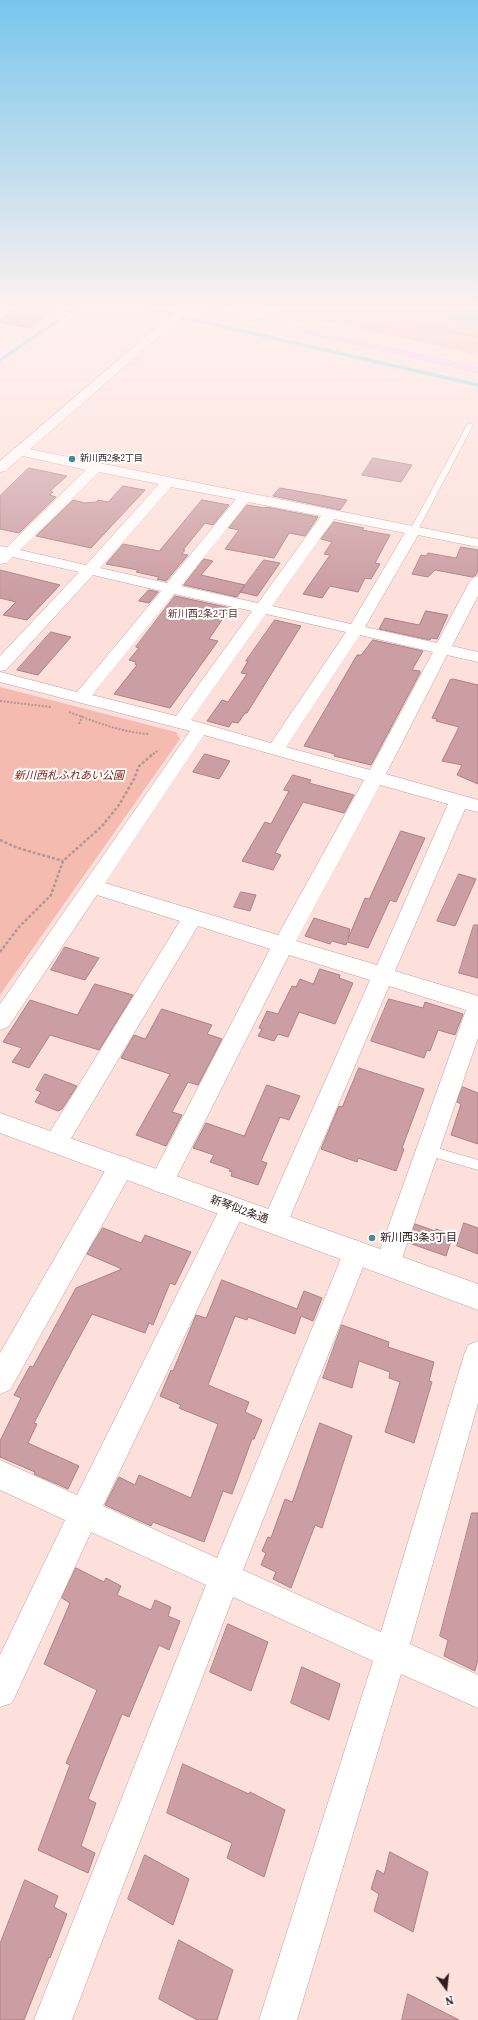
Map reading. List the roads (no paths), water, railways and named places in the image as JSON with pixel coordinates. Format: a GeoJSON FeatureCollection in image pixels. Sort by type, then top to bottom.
{"type":"FeatureCollection","features":[{"type":"Feature","properties":{"kind":"street"},"geometry":{"type":"LineString","coordinates":[[0,468],[75,403]]}},
{"type":"Feature","properties":{"kind":"street"},"geometry":{"type":"LineString","coordinates":[[4,447],[96,468],[478,542]]}},
{"type":"Feature","properties":{"kind":"street"},"geometry":{"type":"LineString","coordinates":[[4,555],[96,468]]}},
{"type":"Feature","properties":{"kind":"street"},"geometry":{"type":"LineString","coordinates":[[0,666],[90,570],[168,482]]}},
{"type":"Feature","properties":{"kind":"street"},"geometry":{"type":"LineString","coordinates":[[82,697],[245,497]]}},
{"type":"Feature","properties":{"kind":"street"},"geometry":{"type":"LineString","coordinates":[[180,723],[261,608],[330,514]]}},
{"type":"Feature","properties":{"kind":"street"},"geometry":{"type":"LineString","coordinates":[[275,750],[355,630],[414,530]]}},
{"type":"Feature","properties":{"kind":"street"},"geometry":{"type":"LineString","coordinates":[[4,555],[90,570],[478,657]]}},
{"type":"Feature","properties":{"kind":"street"},"geometry":{"type":"LineString","coordinates":[[161,1182],[283,945],[375,778],[478,581]]}},
{"type":"Feature","properties":{"kind":"street"},"geometry":{"type":"LineString","coordinates":[[0,677],[180,723],[468,804],[382,975],[275,1223]]}},
{"type":"Feature","properties":{"kind":"street"},"geometry":{"type":"LineString","coordinates":[[0,1021],[200,729]]}},
{"type":"Feature","properties":{"kind":"street"},"geometry":{"type":"LineString","coordinates":[[92,886],[478,1005],[388,1264]]}},
{"type":"Feature","properties":{"kind":"street"},"geometry":{"type":"LineString","coordinates":[[56,1143],[193,917]]}},
{"type":"Feature","properties":{"kind":"street","name":"新琴似2条通"},"geometry":{"type":"LineString","coordinates":[[0,1123],[478,1297]]}},
{"type":"Feature","properties":{"kind":"street"},"geometry":{"type":"LineString","coordinates":[[0,1380],[121,1167]]}},
{"type":"Feature","properties":{"kind":"street"},"geometry":{"type":"LineString","coordinates":[[0,1691],[84,1513],[233,1208]]}},
{"type":"Feature","properties":{"kind":"street"},"geometry":{"type":"LineString","coordinates":[[53,2020],[225,1578],[356,1252]]}},
{"type":"Feature","properties":{"kind":"street"},"geometry":{"type":"LineString","coordinates":[[278,2020],[391,1653],[478,1354]]}},
{"type":"Feature","properties":{"kind":"street"},"geometry":{"type":"LineString","coordinates":[[0,1475],[478,1692]]}},
{"type":"Feature","properties":{"kind":"lane"},"geometry":{"type":"LineString","coordinates":[[414,530],[470,425]]}},
{"type":"Feature","properties":{"kind":"lane"},"geometry":{"type":"LineString","coordinates":[[427,1150],[478,1165]]}},
{"type":"Feature","properties":{"kind":"place","name":"新川西2条2丁目"},"geometry":{"type":"Point","coordinates":[72,459]}},
{"type":"Feature","properties":{"kind":"place","name":"新川西3条3丁目"},"geometry":{"type":"Point","coordinates":[372,1238]}},
{"type":"Feature","properties":{"kind":"district","name":"新川西2条2丁目"},"geometry":{"type":"Point","coordinates":[203,614]}},
{"type":"Feature","properties":{"kind":"park label","name":"新川西札ふれあい公園"},"geometry":{"type":"Point","coordinates":[69,776]}}]}
